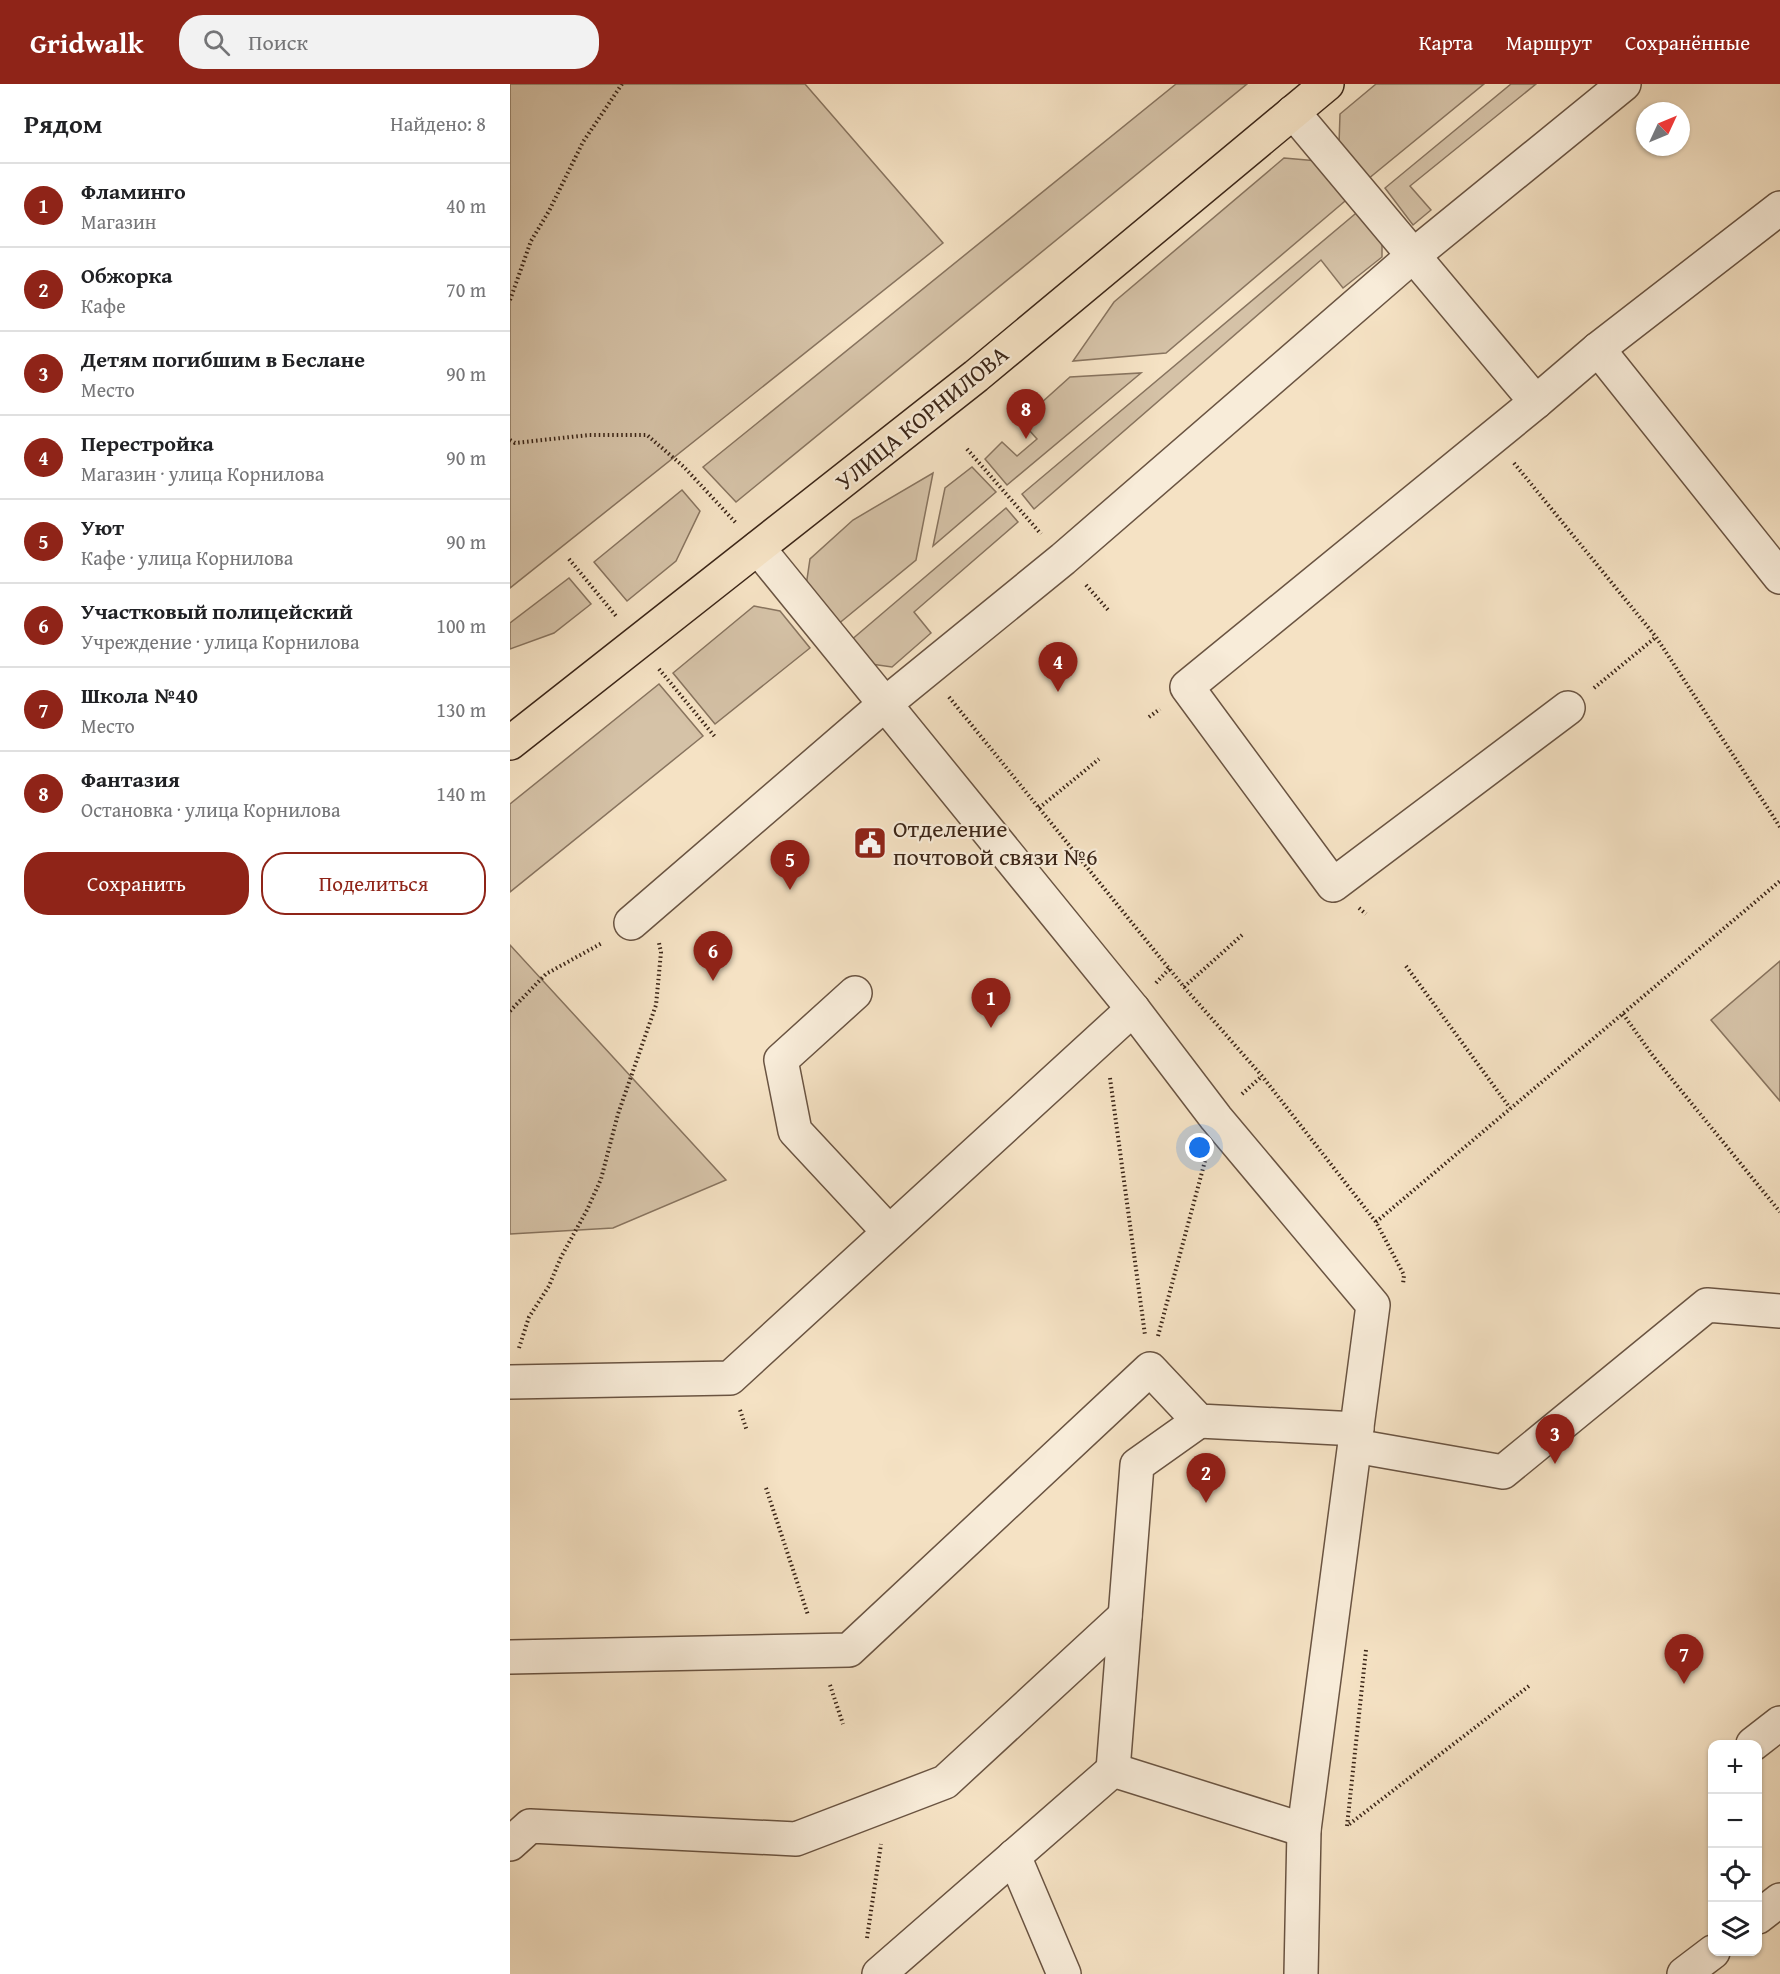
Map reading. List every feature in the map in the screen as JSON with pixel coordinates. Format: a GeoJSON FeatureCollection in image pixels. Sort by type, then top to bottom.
{"type":"FeatureCollection","features":[{"type":"Feature","properties":{"kind":"main road","name":"УЛИЦА КОРНИЛОВА"},"geometry":{"type":"LineString","coordinates":[[510,743],[976,376],[1327,84]]}},
{"type":"Feature","properties":{"kind":"lane"},"geometry":{"type":"LineString","coordinates":[[642,913],[885,704],[1063,559],[1414,255],[1624,84]]}},
{"type":"Feature","properties":{"kind":"lane"},"geometry":{"type":"LineString","coordinates":[[1293,112],[1536,402]]}},
{"type":"Feature","properties":{"kind":"lane"},"geometry":{"type":"LineString","coordinates":[[1568,708],[1333,885],[1187,687],[1494,438],[1598,349],[1780,208]]}},
{"type":"Feature","properties":{"kind":"lane"},"geometry":{"type":"LineString","coordinates":[[1598,349],[1780,577]]}},
{"type":"Feature","properties":{"kind":"lane"},"geometry":{"type":"LineString","coordinates":[[758,548],[1133,1009],[1216,1118],[1373,1305],[1304,1830],[1301,1974]]}},
{"type":"Feature","properties":{"kind":"lane"},"geometry":{"type":"LineString","coordinates":[[855,993],[781,1060],[795,1131],[890,1232]]}},
{"type":"Feature","properties":{"kind":"lane"},"geometry":{"type":"LineString","coordinates":[[513,1369],[730,1378],[1133,1009]]}},
{"type":"Feature","properties":{"kind":"lane"},"geometry":{"type":"LineString","coordinates":[[510,1657],[849,1650],[1149,1369],[1199,1421],[1356,1438],[1503,1472],[1707,1305],[1780,1311]]}},
{"type":"Feature","properties":{"kind":"lane"},"geometry":{"type":"LineString","coordinates":[[879,1974],[1113,1770],[1137,1465],[1199,1421]]}},
{"type":"Feature","properties":{"kind":"lane"},"geometry":{"type":"LineString","coordinates":[[510,1844],[530,1826],[796,1839],[945,1782],[1125,1617]]}},
{"type":"Feature","properties":{"kind":"lane"},"geometry":{"type":"LineString","coordinates":[[1758,1740],[1780,1723]]}},
{"type":"Feature","properties":{"kind":"lane"},"geometry":{"type":"LineString","coordinates":[[1113,1770],[1304,1830]]}},
{"type":"Feature","properties":{"kind":"lane"},"geometry":{"type":"LineString","coordinates":[[1014,1856],[1064,1974]]}},
{"type":"Feature","properties":{"kind":"lane"},"geometry":{"type":"LineString","coordinates":[[1762,1914],[1780,1900]]}},
{"type":"Feature","properties":{"kind":"lane"},"geometry":{"type":"LineString","coordinates":[[1684,1974],[1708,1956]]}},
{"type":"Feature","properties":{"kind":"path"},"geometry":{"type":"LineString","coordinates":[[510,300],[531,241],[549,211],[583,142],[622,84]]}},
{"type":"Feature","properties":{"kind":"path"},"geometry":{"type":"LineString","coordinates":[[510,440],[515,442],[589,435],[647,435],[684,466],[758,548]]}},
{"type":"Feature","properties":{"kind":"path"},"geometry":{"type":"LineString","coordinates":[[1494,438],[1656,637],[1780,827]]}},
{"type":"Feature","properties":{"kind":"path"},"geometry":{"type":"LineString","coordinates":[[1568,708],[1656,637]]}},
{"type":"Feature","properties":{"kind":"path"},"geometry":{"type":"LineString","coordinates":[[927,670],[1185,987],[1262,1076],[1376,1222],[1404,1275],[1402,1287]]}},
{"type":"Feature","properties":{"kind":"path"},"geometry":{"type":"LineString","coordinates":[[1040,808],[1099,759]]}},
{"type":"Feature","properties":{"kind":"path"},"geometry":{"type":"LineString","coordinates":[[1376,1222],[1780,881]]}},
{"type":"Feature","properties":{"kind":"path"},"geometry":{"type":"LineString","coordinates":[[510,1011],[546,974],[592,950],[642,913],[661,952],[656,1005],[618,1114],[600,1179],[549,1286],[529,1317],[513,1369]]}},
{"type":"Feature","properties":{"kind":"path"},"geometry":{"type":"LineString","coordinates":[[1185,987],[1242,935]]}},
{"type":"Feature","properties":{"kind":"path"},"geometry":{"type":"LineString","coordinates":[[1406,966],[1510,1108]]}},
{"type":"Feature","properties":{"kind":"path"},"geometry":{"type":"LineString","coordinates":[[1623,1014],[1653,1056],[1780,1212]]}},
{"type":"Feature","properties":{"kind":"path"},"geometry":{"type":"LineString","coordinates":[[1104,1035],[1149,1369]]}},
{"type":"Feature","properties":{"kind":"path"},"geometry":{"type":"LineString","coordinates":[[1149,1369],[1216,1118],[1262,1076]]}},
{"type":"Feature","properties":{"kind":"path"},"geometry":{"type":"LineString","coordinates":[[766,1488],[843,1724]]}},
{"type":"Feature","properties":{"kind":"path"},"geometry":{"type":"LineString","coordinates":[[1367,1639],[1347,1826],[1529,1686]]}},
{"type":"Feature","properties":{"kind":"path"},"geometry":{"type":"LineString","coordinates":[[866,1940],[888,1804]]}},
{"type":"Feature","properties":{"kind":"shaded area"},"geometry":{"type":"Polygon","coordinates":[[[510,84],[805,84],[943,243],[510,588],[510,84]]]}},
{"type":"Feature","properties":{"kind":"shaded area"},"geometry":{"type":"Polygon","coordinates":[[[1176,84],[1247,84],[736,502],[703,467],[1176,84]]]}},
{"type":"Feature","properties":{"kind":"shaded area"},"geometry":{"type":"Polygon","coordinates":[[[1376,84],[1484,84],[1368,179],[1339,145],[1340,114],[1376,84]]]}},
{"type":"Feature","properties":{"kind":"shaded area"},"geometry":{"type":"Polygon","coordinates":[[[1511,84],[1536,84],[1410,186],[1431,210],[1413,225],[1385,188],[1511,84]]]}},
{"type":"Feature","properties":{"kind":"shaded area"},"geometry":{"type":"Polygon","coordinates":[[[1284,158],[1318,161],[1351,196],[1166,353],[1073,361],[1114,302],[1284,158]]]}},
{"type":"Feature","properties":{"kind":"shaded area"},"geometry":{"type":"Polygon","coordinates":[[[1361,209],[1382,234],[1382,257],[1343,288],[1321,260],[1034,509],[1022,494],[1361,209]]]}},
{"type":"Feature","properties":{"kind":"shaded area"},"geometry":{"type":"Polygon","coordinates":[[[1141,373],[1007,485],[985,459],[1002,442],[1017,456],[1037,439],[1021,421],[1070,377],[1141,373]]]}},
{"type":"Feature","properties":{"kind":"shaded area"},"geometry":{"type":"Polygon","coordinates":[[[972,467],[996,492],[933,546],[945,488],[972,467]]]}},
{"type":"Feature","properties":{"kind":"shaded area"},"geometry":{"type":"Polygon","coordinates":[[[933,473],[916,560],[837,625],[806,586],[810,559],[853,520],[933,473]]]}},
{"type":"Feature","properties":{"kind":"shaded area"},"geometry":{"type":"Polygon","coordinates":[[[682,490],[700,511],[676,561],[627,601],[594,562],[682,490]]]}},
{"type":"Feature","properties":{"kind":"shaded area"},"geometry":{"type":"Polygon","coordinates":[[[1006,508],[1018,522],[914,612],[931,633],[892,667],[871,664],[850,641],[1006,508]]]}},
{"type":"Feature","properties":{"kind":"shaded area"},"geometry":{"type":"Polygon","coordinates":[[[569,578],[591,604],[554,633],[510,649],[510,623],[569,578]]]}},
{"type":"Feature","properties":{"kind":"shaded area"},"geometry":{"type":"Polygon","coordinates":[[[754,606],[780,611],[810,648],[715,724],[673,673],[754,606]]]}},
{"type":"Feature","properties":{"kind":"shaded area"},"geometry":{"type":"Polygon","coordinates":[[[659,684],[703,736],[510,892],[510,804],[659,684]]]}},
{"type":"Feature","properties":{"kind":"shaded area"},"geometry":{"type":"Polygon","coordinates":[[[510,945],[726,1180],[613,1228],[510,1234],[510,945]]]}},
{"type":"Feature","properties":{"kind":"shaded area"},"geometry":{"type":"Polygon","coordinates":[[[1780,961],[1780,1101],[1711,1020],[1780,961]]]}},
{"type":"Feature","properties":{"kind":"place","name":"Фантазия"},"geometry":{"type":"Point","coordinates":[1026,439]}},
{"type":"Feature","properties":{"kind":"place","name":"Перестройка"},"geometry":{"type":"Point","coordinates":[1058,692]}},
{"type":"Feature","properties":{"kind":"place","name":"Отделение почтовой связи №6"},"geometry":{"type":"Point","coordinates":[870,843]}},
{"type":"Feature","properties":{"kind":"place","name":"Уют"},"geometry":{"type":"Point","coordinates":[790,890]}},
{"type":"Feature","properties":{"kind":"place","name":"Участковый полицейский"},"geometry":{"type":"Point","coordinates":[713,981]}},
{"type":"Feature","properties":{"kind":"place","name":"Фламинго"},"geometry":{"type":"Point","coordinates":[991,1028]}},
{"type":"Feature","properties":{"kind":"place","name":"Детям погибшим в Беслане"},"geometry":{"type":"Point","coordinates":[1555,1464]}},
{"type":"Feature","properties":{"kind":"place","name":"Обжорка"},"geometry":{"type":"Point","coordinates":[1206,1503]}},
{"type":"Feature","properties":{"kind":"place","name":"Школа №40"},"geometry":{"type":"Point","coordinates":[1684,1684]}}]}
